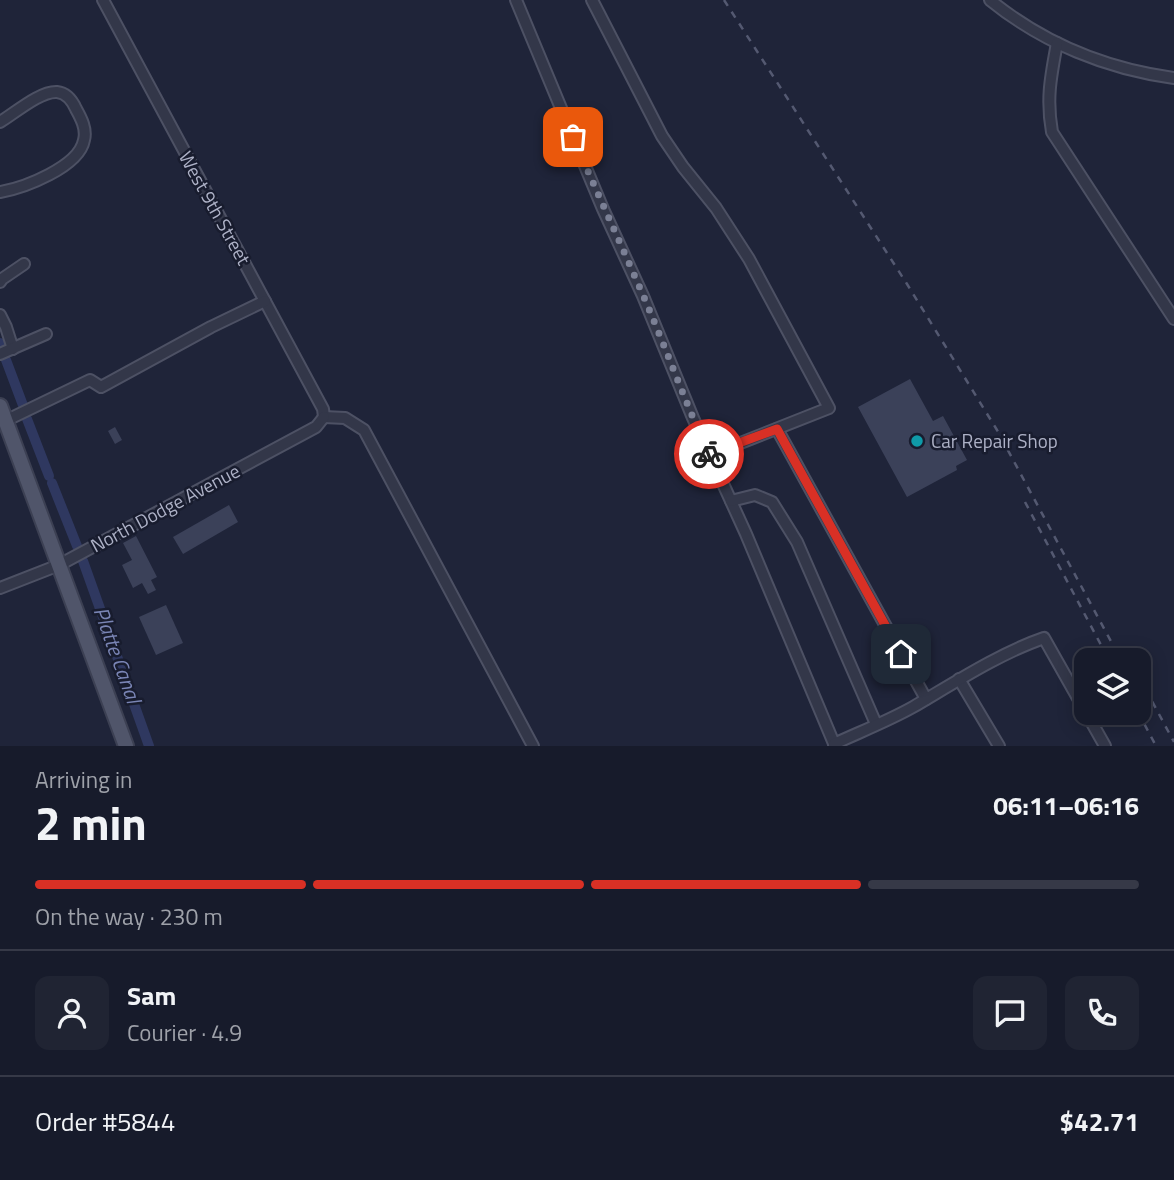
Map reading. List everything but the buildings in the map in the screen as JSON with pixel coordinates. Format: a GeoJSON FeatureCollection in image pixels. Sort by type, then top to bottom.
{"type":"FeatureCollection","features":[{"type":"Feature","properties":{"kind":"main road"},"geometry":{"type":"LineString","coordinates":[[0,406],[126,746]]}},
{"type":"Feature","properties":{"kind":"street","name":"West 9th Street"},"geometry":{"type":"LineString","coordinates":[[103,0],[323,409],[324,417]]}},
{"type":"Feature","properties":{"kind":"street"},"geometry":{"type":"LineString","coordinates":[[516,0],[603,209],[643,296],[692,418],[731,501],[834,745],[910,709],[959,679],[1044,638],[1105,746]]}},
{"type":"Feature","properties":{"kind":"street"},"geometry":{"type":"LineString","coordinates":[[592,0],[662,136],[682,167],[716,208],[749,259],[829,408],[710,455]]}},
{"type":"Feature","properties":{"kind":"street"},"geometry":{"type":"LineString","coordinates":[[990,0],[1028,27],[1092,58],[1123,68],[1174,78]]}},
{"type":"Feature","properties":{"kind":"street"},"geometry":{"type":"LineString","coordinates":[[1057,43],[1048,90],[1052,132],[1174,319]]}},
{"type":"Feature","properties":{"kind":"street"},"geometry":{"type":"LineString","coordinates":[[0,122],[34,100],[55,92],[66,94],[82,120],[85,140],[79,152],[47,177],[0,192]]}},
{"type":"Feature","properties":{"kind":"street"},"geometry":{"type":"LineString","coordinates":[[0,282],[24,264]]}},
{"type":"Feature","properties":{"kind":"street"},"geometry":{"type":"LineString","coordinates":[[5,421],[90,380],[102,387],[265,300]]}},
{"type":"Feature","properties":{"kind":"street"},"geometry":{"type":"LineString","coordinates":[[0,315],[13,349]]}},
{"type":"Feature","properties":{"kind":"street"},"geometry":{"type":"LineString","coordinates":[[0,354],[46,334]]}},
{"type":"Feature","properties":{"kind":"street"},"geometry":{"type":"LineString","coordinates":[[324,417],[345,418],[364,430],[533,746]]}},
{"type":"Feature","properties":{"kind":"street","name":"North Dodge Avenue"},"geometry":{"type":"LineString","coordinates":[[0,588],[58,565],[316,427],[324,417]]}},
{"type":"Feature","properties":{"kind":"street"},"geometry":{"type":"LineString","coordinates":[[777,429],[926,699]]}},
{"type":"Feature","properties":{"kind":"street"},"geometry":{"type":"LineString","coordinates":[[731,501],[755,495],[772,502],[797,542],[876,724]]}},
{"type":"Feature","properties":{"kind":"street"},"geometry":{"type":"LineString","coordinates":[[959,679],[999,746]]}},
{"type":"Feature","properties":{"kind":"waterway"},"geometry":{"type":"LineString","coordinates":[[6,360],[24,408]]}},
{"type":"Feature","properties":{"kind":"waterway"},"geometry":{"type":"LineString","coordinates":[[27,419],[49,476]]}},
{"type":"Feature","properties":{"kind":"waterway"},"geometry":{"type":"LineString","coordinates":[[52,483],[77,546]]}},
{"type":"Feature","properties":{"kind":"waterway","name":"Platte Canal"},"geometry":{"type":"LineString","coordinates":[[83,561],[149,746]]}},
{"type":"Feature","properties":{"kind":"railway"},"geometry":{"type":"LineString","coordinates":[[724,0],[907,284],[997,430],[1115,648]]}},
{"type":"Feature","properties":{"kind":"railway"},"geometry":{"type":"LineString","coordinates":[[1025,502],[1103,648]]}},
{"type":"Feature","properties":{"kind":"railway"},"geometry":{"type":"LineString","coordinates":[[1151,699],[1174,742]]}},
{"type":"Feature","properties":{"kind":"railway"},"geometry":{"type":"LineString","coordinates":[[1145,725],[1156,746]]}},
{"type":"Feature","properties":{"kind":"way so far"},"geometry":{"type":"LineString","coordinates":[[573,137],[709,454]]}},
{"type":"Feature","properties":{"kind":"place","name":"Car Repair Shop"},"geometry":{"type":"Point","coordinates":[917,441]}},
{"type":"Feature","properties":{"kind":"route"},"geometry":{"type":"LineString","coordinates":[[709,454],[777,429],[901,654]]}}]}
